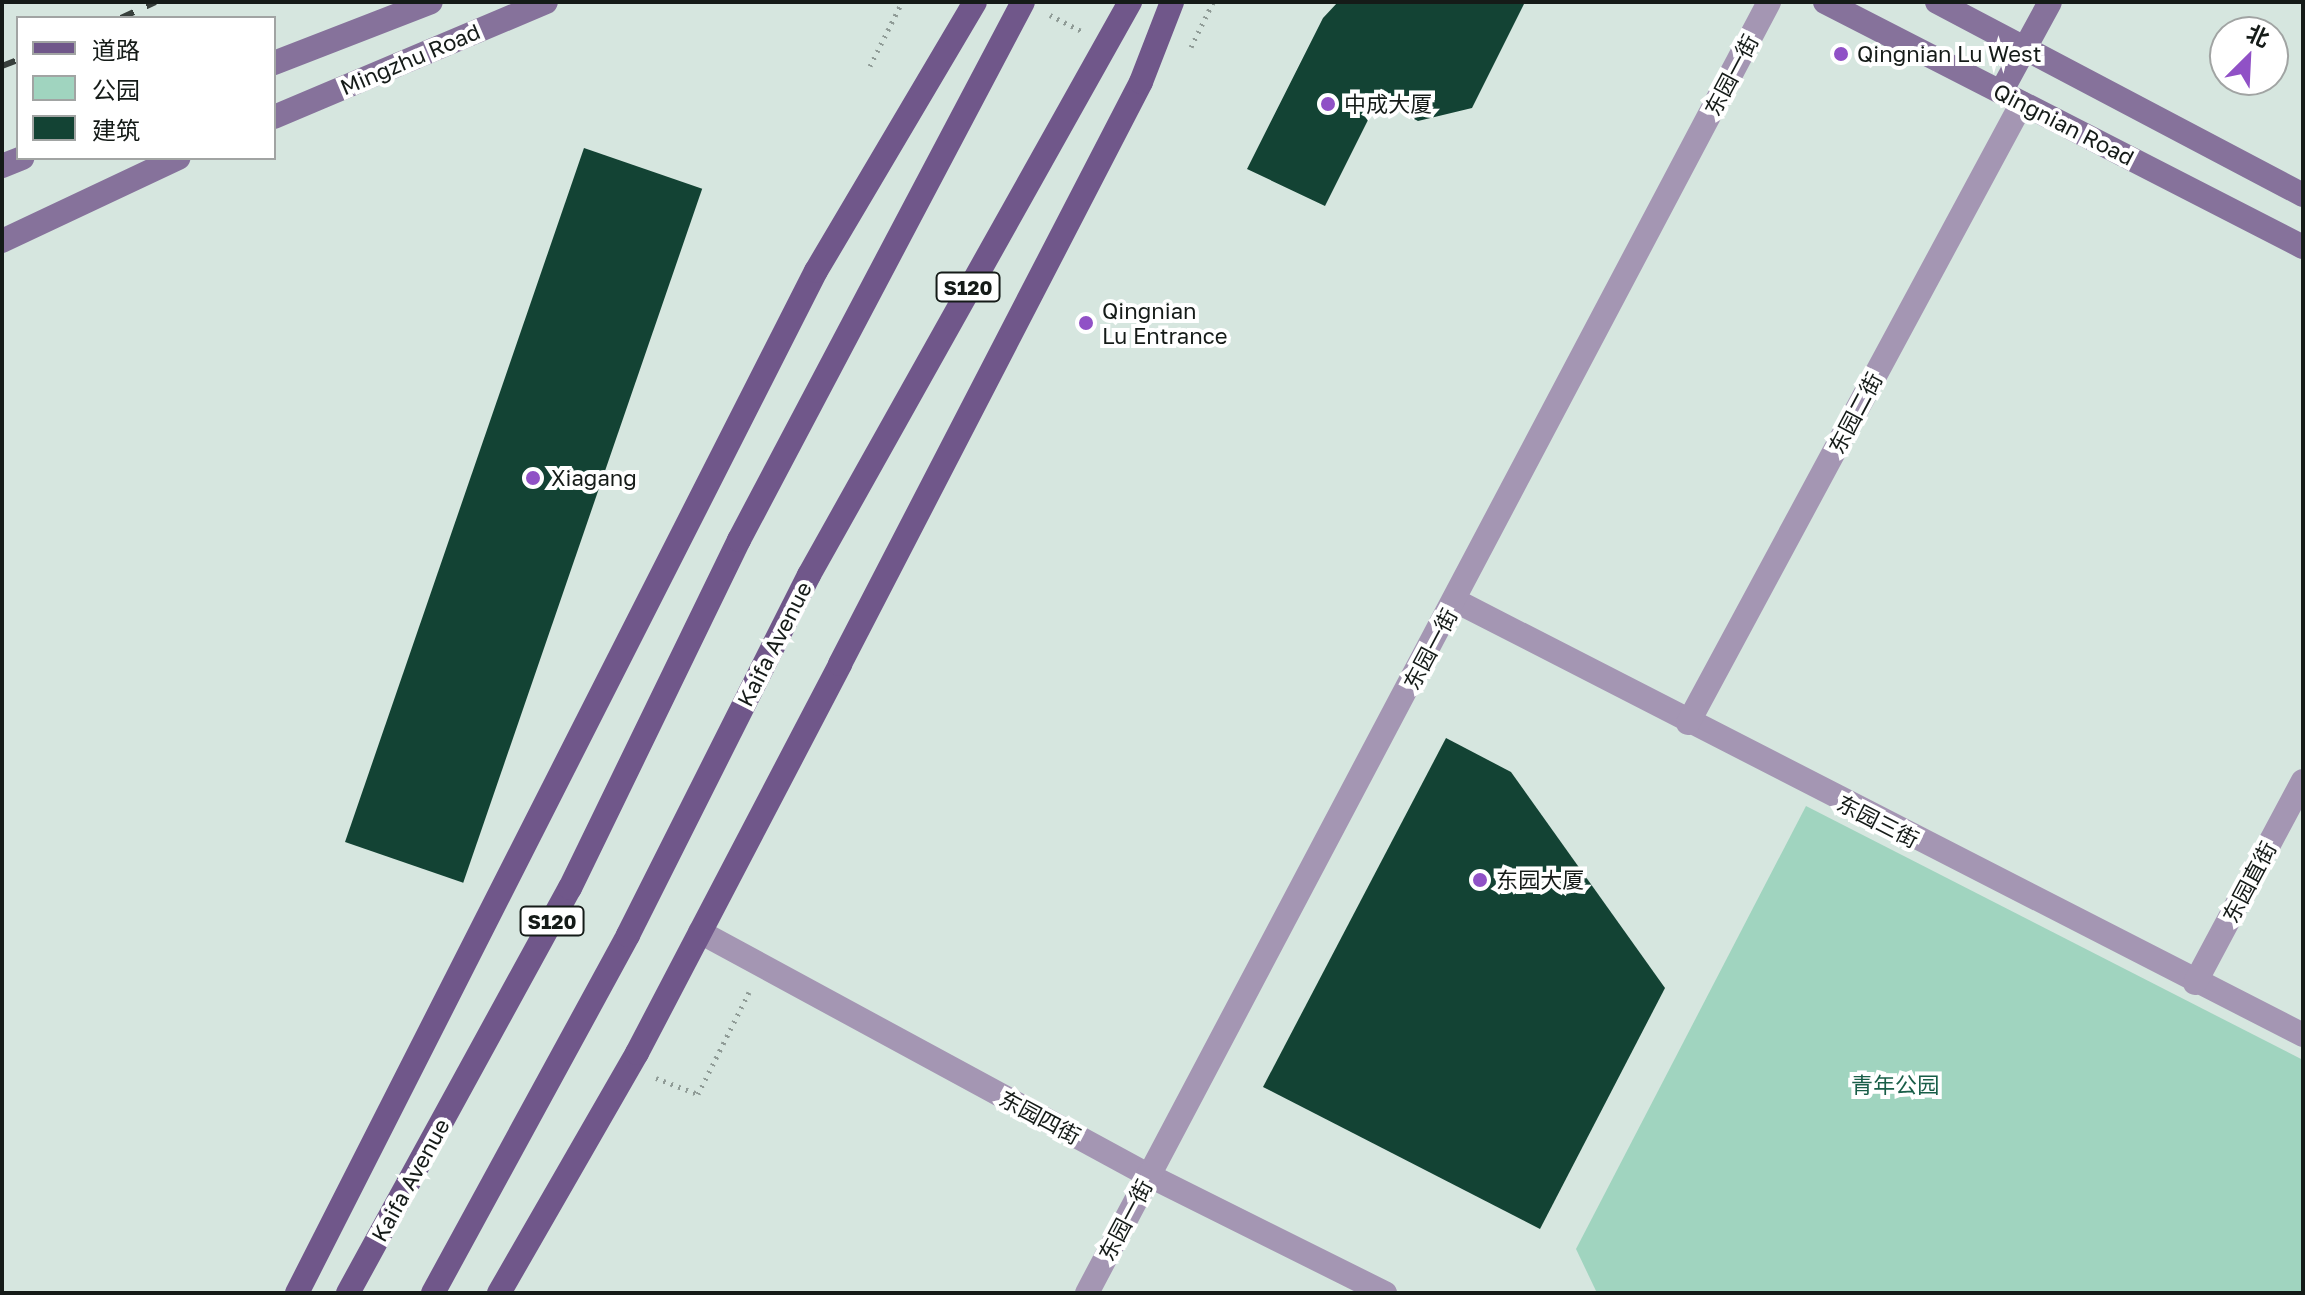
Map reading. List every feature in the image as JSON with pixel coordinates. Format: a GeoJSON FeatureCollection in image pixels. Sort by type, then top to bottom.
{"type":"FeatureCollection","features":[{"type":"Feature","properties":{"kind":"main road","name":"Mingzhu Road"},"geometry":{"type":"LineString","coordinates":[[276,62],[431,2]]}},
{"type":"Feature","properties":{"kind":"main road","name":"Mingzhu Road"},"geometry":{"type":"LineString","coordinates":[[276,116],[546,2]]}},
{"type":"Feature","properties":{"kind":"main road"},"geometry":{"type":"LineString","coordinates":[[298,1292],[816,271],[975,2]]}},
{"type":"Feature","properties":{"kind":"main road","name":"Kaifa Avenue"},"geometry":{"type":"LineString","coordinates":[[348,1293],[570,888],[739,540],[1023,2]]}},
{"type":"Feature","properties":{"kind":"main road","name":"Kaifa Avenue"},"geometry":{"type":"LineString","coordinates":[[433,1293],[628,935],[809,575],[1130,2]]}},
{"type":"Feature","properties":{"kind":"main road"},"geometry":{"type":"LineString","coordinates":[[499,1293],[700,932],[1087,191],[1172,2]]}},
{"type":"Feature","properties":{"kind":"main road","name":"Qingnian Road"},"geometry":{"type":"LineString","coordinates":[[1825,2],[2303,247]]}},
{"type":"Feature","properties":{"kind":"main road"},"geometry":{"type":"LineString","coordinates":[[1937,2],[2303,195]]}},
{"type":"Feature","properties":{"kind":"main road"},"geometry":{"type":"LineString","coordinates":[[2012,98],[2025,49],[2050,2]]}},
{"type":"Feature","properties":{"kind":"main road"},"geometry":{"type":"LineString","coordinates":[[2,241],[174,160]]}},
{"type":"Feature","properties":{"kind":"street","name":"东园一街"},"geometry":{"type":"LineString","coordinates":[[1087,1293],[1456,601],[1769,2]]}},
{"type":"Feature","properties":{"kind":"street","name":"东园二街"},"geometry":{"type":"LineString","coordinates":[[1688,723],[2012,98]]}},
{"type":"Feature","properties":{"kind":"street","name":"东园三街"},"geometry":{"type":"LineString","coordinates":[[1456,601],[2195,983],[2303,1035]]}},
{"type":"Feature","properties":{"kind":"street","name":"东园直街"},"geometry":{"type":"LineString","coordinates":[[2195,983],[2303,781]]}},
{"type":"Feature","properties":{"kind":"street","name":"东园四街"},"geometry":{"type":"LineString","coordinates":[[700,932],[1148,1175],[1385,1293]]}},
{"type":"Feature","properties":{"kind":"path"},"geometry":{"type":"LineString","coordinates":[[870,66],[902,2]]}},
{"type":"Feature","properties":{"kind":"path"},"geometry":{"type":"LineString","coordinates":[[1187,54],[1213,2]]}},
{"type":"Feature","properties":{"kind":"path"},"geometry":{"type":"LineString","coordinates":[[653,1063],[647,1075],[698,1094],[762,966]]}},
{"type":"Feature","properties":{"kind":"green space","name":"青年公园"},"geometry":{"type":"Polygon","coordinates":[[[1806,806],[2303,1060],[2303,1293],[1597,1293],[1576,1249],[1806,806]]]}},
{"type":"Feature","properties":{"kind":"building","name":"中成大厦"},"geometry":{"type":"Polygon","coordinates":[[[1338,2],[1525,2],[1472,108],[1418,121],[1378,100],[1325,206],[1247,169],[1323,18],[1338,2]]]}},
{"type":"Feature","properties":{"kind":"building","name":"Xiagang"},"geometry":{"type":"Polygon","coordinates":[[[584,148],[702,189],[463,883],[345,842],[584,148]]]}},
{"type":"Feature","properties":{"kind":"building","name":"东园大厦"},"geometry":{"type":"Polygon","coordinates":[[[1446,738],[1511,772],[1665,988],[1540,1229],[1263,1087],[1446,738]]]}},
{"type":"Feature","properties":{"kind":"railway"},"geometry":{"type":"LineString","coordinates":[[125,16],[156,2]]}},
{"type":"Feature","properties":{"kind":"railway"},"geometry":{"type":"LineString","coordinates":[[2,66],[16,61]]}},
{"type":"Feature","properties":{"kind":"place","name":"Qingnian Lu West"},"geometry":{"type":"Point","coordinates":[1841,54]}},
{"type":"Feature","properties":{"kind":"place","name":"中成大厦"},"geometry":{"type":"Point","coordinates":[1328,104]}},
{"type":"Feature","properties":{"kind":"place","name":"Qingnian Lu Entrance"},"geometry":{"type":"Point","coordinates":[1086,323]}},
{"type":"Feature","properties":{"kind":"place","name":"Xiagang"},"geometry":{"type":"Point","coordinates":[533,478]}},
{"type":"Feature","properties":{"kind":"place","name":"东园大厦"},"geometry":{"type":"Point","coordinates":[1480,880]}}]}
